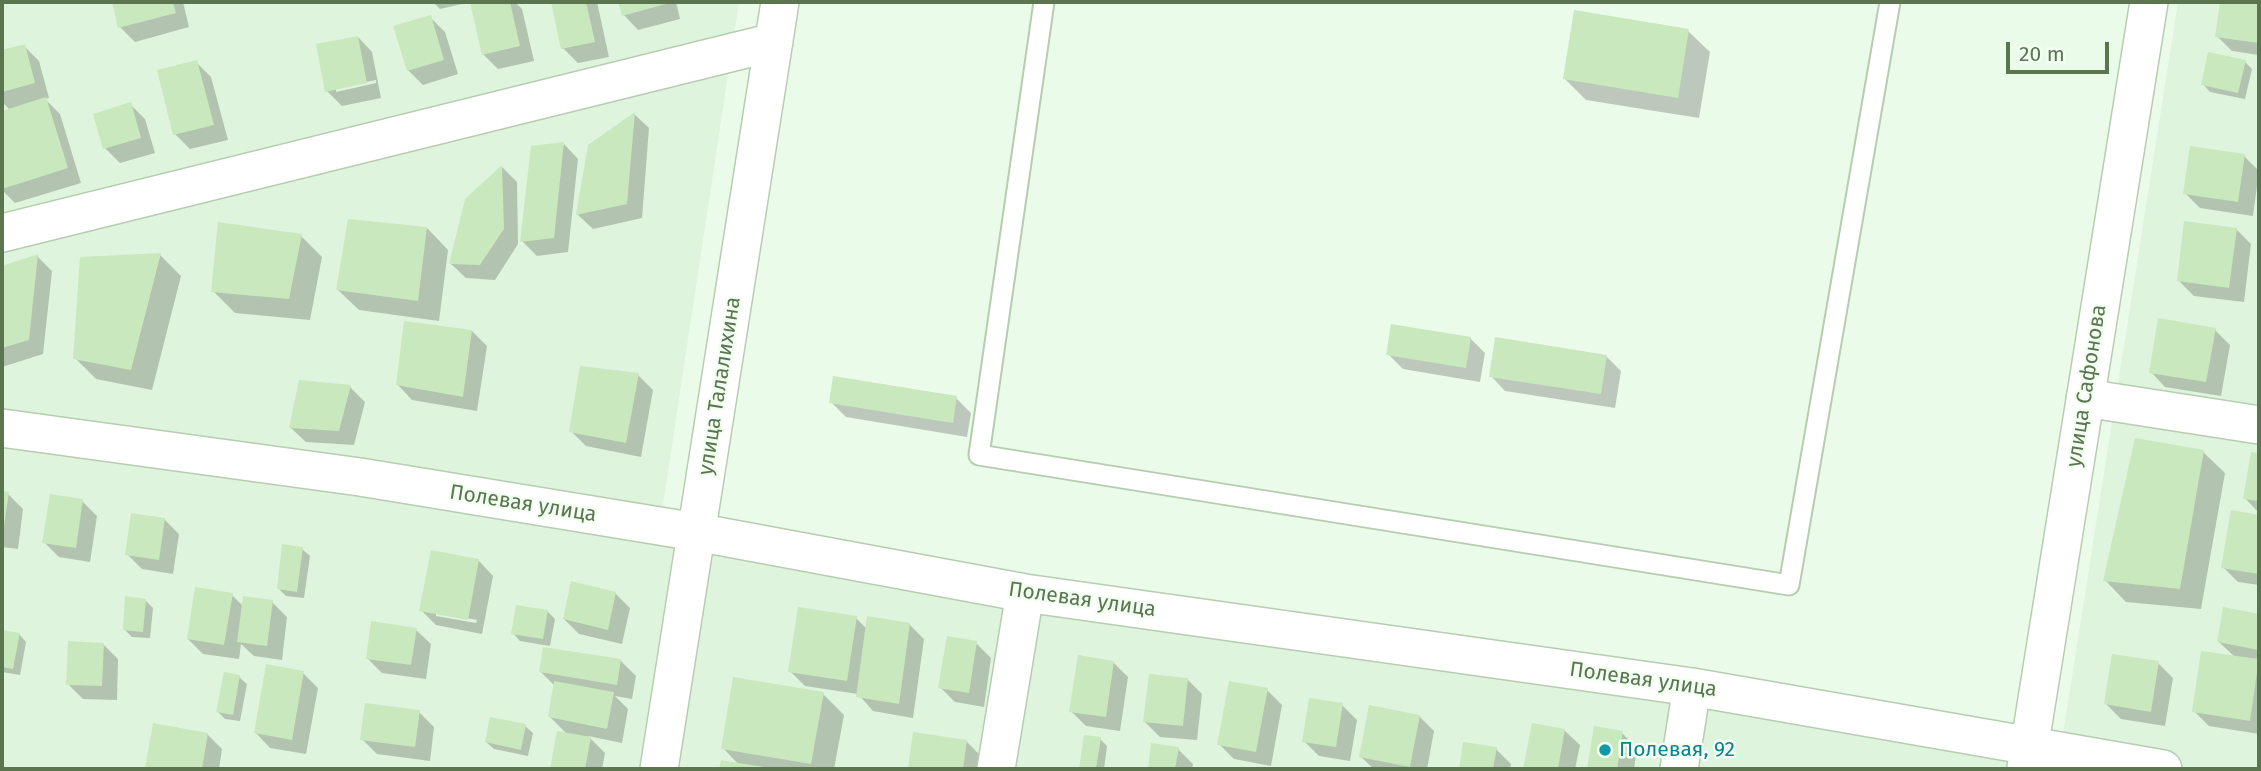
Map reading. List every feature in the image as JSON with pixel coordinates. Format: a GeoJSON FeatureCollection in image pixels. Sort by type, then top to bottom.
{"type":"FeatureCollection","features":[{"type":"Feature","properties":{"kind":"street","name":"улица Талалихина"},"geometry":{"type":"LineString","coordinates":[[659,769],[780,2]]}},
{"type":"Feature","properties":{"kind":"street","name":"улица Сафонова"},"geometry":{"type":"LineString","coordinates":[[2027,757],[2149,2]]}},
{"type":"Feature","properties":{"kind":"street"},"geometry":{"type":"LineString","coordinates":[[2,233],[774,42]]}},
{"type":"Feature","properties":{"kind":"street"},"geometry":{"type":"LineString","coordinates":[[2085,398],[2259,425]]}},
{"type":"Feature","properties":{"kind":"street","name":"Полевая улица"},"geometry":{"type":"LineString","coordinates":[[2,428],[360,477],[696,532],[1025,593],[1692,687],[2027,757],[2163,769]]}},
{"type":"Feature","properties":{"kind":"street"},"geometry":{"type":"LineString","coordinates":[[996,769],[1025,593]]}},
{"type":"Feature","properties":{"kind":"street"},"geometry":{"type":"LineString","coordinates":[[1679,769],[1692,687]]}},
{"type":"Feature","properties":{"kind":"lane"},"geometry":{"type":"LineString","coordinates":[[1045,2],[979,455],[1789,585],[1890,2]]}},
{"type":"Feature","properties":{"kind":"shaded area"},"geometry":{"type":"Polygon","coordinates":[[[2,2],[739,2],[660,525],[2060,753],[2178,2],[2259,2],[2259,769],[2,769],[2,2]]]}},
{"type":"Feature","properties":{"kind":"building"},"geometry":{"type":"Polygon","coordinates":[[[112,2],[173,2],[176,13],[118,28],[112,2]]]}},
{"type":"Feature","properties":{"kind":"building"},"geometry":{"type":"Polygon","coordinates":[[[470,2],[510,2],[520,46],[482,55],[470,2]]]}},
{"type":"Feature","properties":{"kind":"building"},"geometry":{"type":"Polygon","coordinates":[[[551,2],[586,2],[595,42],[561,49],[551,2]]]}},
{"type":"Feature","properties":{"kind":"building"},"geometry":{"type":"Polygon","coordinates":[[[618,2],[666,2],[666,4],[622,16],[618,2]]]}},
{"type":"Feature","properties":{"kind":"building"},"geometry":{"type":"Polygon","coordinates":[[[2220,2],[2259,2],[2259,43],[2215,37],[2220,2]]]}},
{"type":"Feature","properties":{"kind":"building"},"geometry":{"type":"Polygon","coordinates":[[[1574,10],[1689,29],[1678,98],[1563,79],[1574,10]]]}},
{"type":"Feature","properties":{"kind":"building"},"geometry":{"type":"Polygon","coordinates":[[[431,15],[444,60],[407,71],[393,26],[431,15]]]}},
{"type":"Feature","properties":{"kind":"building"},"geometry":{"type":"Polygon","coordinates":[[[358,36],[367,83],[325,92],[316,44],[358,36]]]}},
{"type":"Feature","properties":{"kind":"building"},"geometry":{"type":"Polygon","coordinates":[[[25,44],[35,83],[2,92],[2,50],[25,44]]]}},
{"type":"Feature","properties":{"kind":"building"},"geometry":{"type":"Polygon","coordinates":[[[2208,52],[2246,60],[2238,93],[2201,85],[2208,52]]]}},
{"type":"Feature","properties":{"kind":"building"},"geometry":{"type":"Polygon","coordinates":[[[197,60],[214,125],[173,135],[157,70],[197,60]]]}},
{"type":"Feature","properties":{"kind":"building"},"geometry":{"type":"Polygon","coordinates":[[[46,97],[68,168],[2,189],[2,111],[46,97]]]}},
{"type":"Feature","properties":{"kind":"building"},"geometry":{"type":"Polygon","coordinates":[[[131,102],[141,138],[103,149],[93,114],[131,102]]]}},
{"type":"Feature","properties":{"kind":"building"},"geometry":{"type":"Polygon","coordinates":[[[635,112],[627,204],[576,215],[588,145],[635,112]]]}},
{"type":"Feature","properties":{"kind":"building"},"geometry":{"type":"Polygon","coordinates":[[[564,142],[554,238],[520,242],[531,146],[564,142]]]}},
{"type":"Feature","properties":{"kind":"building"},"geometry":{"type":"Polygon","coordinates":[[[2190,146],[2245,154],[2238,202],[2183,194],[2190,146]]]}},
{"type":"Feature","properties":{"kind":"building"},"geometry":{"type":"Polygon","coordinates":[[[502,165],[504,229],[480,265],[449,264],[465,199],[502,165]]]}},
{"type":"Feature","properties":{"kind":"building"},"geometry":{"type":"Polygon","coordinates":[[[348,219],[427,227],[418,301],[336,290],[348,219]]]}},
{"type":"Feature","properties":{"kind":"building"},"geometry":{"type":"Polygon","coordinates":[[[2184,221],[2237,228],[2229,288],[2177,281],[2184,221]]]}},
{"type":"Feature","properties":{"kind":"building"},"geometry":{"type":"Polygon","coordinates":[[[218,222],[302,234],[289,299],[211,292],[218,222]]]}},
{"type":"Feature","properties":{"kind":"building"},"geometry":{"type":"Polygon","coordinates":[[[161,253],[131,370],[73,359],[80,257],[161,253]]]}},
{"type":"Feature","properties":{"kind":"building"},"geometry":{"type":"Polygon","coordinates":[[[38,254],[29,340],[2,348],[2,266],[38,254]]]}},
{"type":"Feature","properties":{"kind":"building"},"geometry":{"type":"Polygon","coordinates":[[[2158,318],[2216,328],[2206,382],[2149,373],[2158,318]]]}},
{"type":"Feature","properties":{"kind":"building"},"geometry":{"type":"Polygon","coordinates":[[[404,321],[472,330],[463,397],[396,385],[404,321]]]}},
{"type":"Feature","properties":{"kind":"building"},"geometry":{"type":"Polygon","coordinates":[[[1391,324],[1471,337],[1466,368],[1386,355],[1391,324]]]}},
{"type":"Feature","properties":{"kind":"building"},"geometry":{"type":"Polygon","coordinates":[[[1495,337],[1607,355],[1601,394],[1489,377],[1495,337]]]}},
{"type":"Feature","properties":{"kind":"building"},"geometry":{"type":"Polygon","coordinates":[[[580,366],[639,373],[626,443],[569,432],[580,366]]]}},
{"type":"Feature","properties":{"kind":"building"},"geometry":{"type":"Polygon","coordinates":[[[833,376],[957,396],[953,423],[829,403],[833,376]]]}},
{"type":"Feature","properties":{"kind":"building"},"geometry":{"type":"Polygon","coordinates":[[[299,380],[351,385],[339,431],[289,428],[299,380]]]}},
{"type":"Feature","properties":{"kind":"building"},"geometry":{"type":"Polygon","coordinates":[[[2135,438],[2204,450],[2180,589],[2103,581],[2135,438]]]}},
{"type":"Feature","properties":{"kind":"building"},"geometry":{"type":"Polygon","coordinates":[[[2251,452],[2259,453],[2259,501],[2243,499],[2251,452]]]}},
{"type":"Feature","properties":{"kind":"building"},"geometry":{"type":"Polygon","coordinates":[[[2,491],[9,492],[3,533],[2,532],[2,491]]]}},
{"type":"Feature","properties":{"kind":"building"},"geometry":{"type":"Polygon","coordinates":[[[50,494],[83,499],[76,548],[42,543],[50,494]]]}},
{"type":"Feature","properties":{"kind":"building"},"geometry":{"type":"Polygon","coordinates":[[[2231,510],[2259,515],[2259,574],[2221,568],[2231,510]]]}},
{"type":"Feature","properties":{"kind":"building"},"geometry":{"type":"Polygon","coordinates":[[[131,513],[165,518],[159,560],[125,555],[131,513]]]}},
{"type":"Feature","properties":{"kind":"building"},"geometry":{"type":"Polygon","coordinates":[[[282,544],[303,547],[297,592],[277,589],[282,544]]]}},
{"type":"Feature","properties":{"kind":"building"},"geometry":{"type":"Polygon","coordinates":[[[431,550],[479,559],[468,620],[419,611],[431,550]]]}},
{"type":"Feature","properties":{"kind":"building"},"geometry":{"type":"Polygon","coordinates":[[[571,581],[616,592],[608,630],[563,619],[571,581]]]}},
{"type":"Feature","properties":{"kind":"building"},"geometry":{"type":"Polygon","coordinates":[[[195,587],[233,593],[224,645],[187,639],[195,587]]]}},
{"type":"Feature","properties":{"kind":"building"},"geometry":{"type":"Polygon","coordinates":[[[125,596],[146,599],[143,632],[123,630],[125,596]]]}},
{"type":"Feature","properties":{"kind":"building"},"geometry":{"type":"Polygon","coordinates":[[[243,596],[273,600],[267,646],[237,642],[243,596]]]}},
{"type":"Feature","properties":{"kind":"building"},"geometry":{"type":"Polygon","coordinates":[[[516,605],[548,610],[543,639],[511,634],[516,605]]]}},
{"type":"Feature","properties":{"kind":"building"},"geometry":{"type":"Polygon","coordinates":[[[798,607],[857,616],[847,681],[788,672],[798,607]]]}},
{"type":"Feature","properties":{"kind":"building"},"geometry":{"type":"Polygon","coordinates":[[[2223,607],[2259,614],[2259,650],[2217,642],[2223,607]]]}},
{"type":"Feature","properties":{"kind":"building"},"geometry":{"type":"Polygon","coordinates":[[[867,616],[910,623],[899,704],[856,697],[867,616]]]}},
{"type":"Feature","properties":{"kind":"building"},"geometry":{"type":"Polygon","coordinates":[[[371,621],[417,628],[411,665],[366,659],[371,621]]]}},
{"type":"Feature","properties":{"kind":"building"},"geometry":{"type":"Polygon","coordinates":[[[2,630],[20,633],[13,669],[2,667],[2,630]]]}},
{"type":"Feature","properties":{"kind":"building"},"geometry":{"type":"Polygon","coordinates":[[[947,636],[977,641],[969,693],[938,688],[947,636]]]}},
{"type":"Feature","properties":{"kind":"building"},"geometry":{"type":"Polygon","coordinates":[[[68,641],[104,643],[102,686],[66,685],[68,641]]]}},
{"type":"Feature","properties":{"kind":"building"},"geometry":{"type":"Polygon","coordinates":[[[543,647],[621,659],[617,685],[539,672],[543,647]]]}},
{"type":"Feature","properties":{"kind":"building"},"geometry":{"type":"Polygon","coordinates":[[[2201,651],[2259,659],[2250,721],[2192,712],[2201,651]]]}},
{"type":"Feature","properties":{"kind":"building"},"geometry":{"type":"Polygon","coordinates":[[[2112,654],[2159,661],[2151,712],[2104,704],[2112,654]]]}},
{"type":"Feature","properties":{"kind":"building"},"geometry":{"type":"Polygon","coordinates":[[[1078,655],[1114,661],[1106,717],[1069,712],[1078,655]]]}},
{"type":"Feature","properties":{"kind":"building"},"geometry":{"type":"Polygon","coordinates":[[[266,664],[304,671],[292,740],[254,733],[266,664]]]}},
{"type":"Feature","properties":{"kind":"building"},"geometry":{"type":"Polygon","coordinates":[[[224,672],[240,675],[233,715],[216,712],[224,672]]]}},
{"type":"Feature","properties":{"kind":"building"},"geometry":{"type":"Polygon","coordinates":[[[1149,674],[1188,678],[1183,726],[1143,722],[1149,674]]]}},
{"type":"Feature","properties":{"kind":"building"},"geometry":{"type":"Polygon","coordinates":[[[733,677],[824,692],[811,764],[721,749],[733,677]]]}},
{"type":"Feature","properties":{"kind":"building"},"geometry":{"type":"Polygon","coordinates":[[[554,681],[614,692],[607,729],[548,717],[554,681]]]}},
{"type":"Feature","properties":{"kind":"building"},"geometry":{"type":"Polygon","coordinates":[[[1229,681],[1268,688],[1256,752],[1217,745],[1229,681]]]}},
{"type":"Feature","properties":{"kind":"building"},"geometry":{"type":"Polygon","coordinates":[[[1309,698],[1343,703],[1336,747],[1302,742],[1309,698]]]}},
{"type":"Feature","properties":{"kind":"building"},"geometry":{"type":"Polygon","coordinates":[[[365,703],[420,710],[415,747],[360,740],[365,703]]]}},
{"type":"Feature","properties":{"kind":"building"},"geometry":{"type":"Polygon","coordinates":[[[1369,705],[1420,715],[1410,767],[1359,757],[1369,705]]]}},
{"type":"Feature","properties":{"kind":"building"},"geometry":{"type":"Polygon","coordinates":[[[490,717],[526,724],[521,750],[485,742],[490,717]]]}},
{"type":"Feature","properties":{"kind":"building"},"geometry":{"type":"Polygon","coordinates":[[[153,723],[208,733],[202,769],[145,769],[153,723]]]}},
{"type":"Feature","properties":{"kind":"building"},"geometry":{"type":"Polygon","coordinates":[[[1532,723],[1565,729],[1558,769],[1523,769],[1532,723]]]}},
{"type":"Feature","properties":{"kind":"building","name":"Полевая, 92"},"geometry":{"type":"Polygon","coordinates":[[[1594,726],[1623,731],[1617,769],[1587,769],[1594,726]]]}},
{"type":"Feature","properties":{"kind":"building"},"geometry":{"type":"Polygon","coordinates":[[[557,731],[591,737],[585,769],[550,769],[557,731]]]}},
{"type":"Feature","properties":{"kind":"building"},"geometry":{"type":"Polygon","coordinates":[[[913,732],[967,740],[963,769],[908,769],[913,732]]]}},
{"type":"Feature","properties":{"kind":"building"},"geometry":{"type":"Polygon","coordinates":[[[1084,735],[1101,737],[1096,769],[1079,769],[1084,735]]]}},
{"type":"Feature","properties":{"kind":"building"},"geometry":{"type":"Polygon","coordinates":[[[1463,742],[1497,747],[1493,769],[1459,769],[1463,742]]]}},
{"type":"Feature","properties":{"kind":"building"},"geometry":{"type":"Polygon","coordinates":[[[1151,743],[1179,747],[1175,769],[1148,769],[1151,743]]]}},
{"type":"Feature","properties":{"kind":"building"},"geometry":{"type":"Polygon","coordinates":[[[721,760],[770,768],[770,769],[719,769],[721,760]]]}},
{"type":"Feature","properties":{"kind":"place","name":"Полевая, 92"},"geometry":{"type":"Point","coordinates":[1605,750]}}]}
